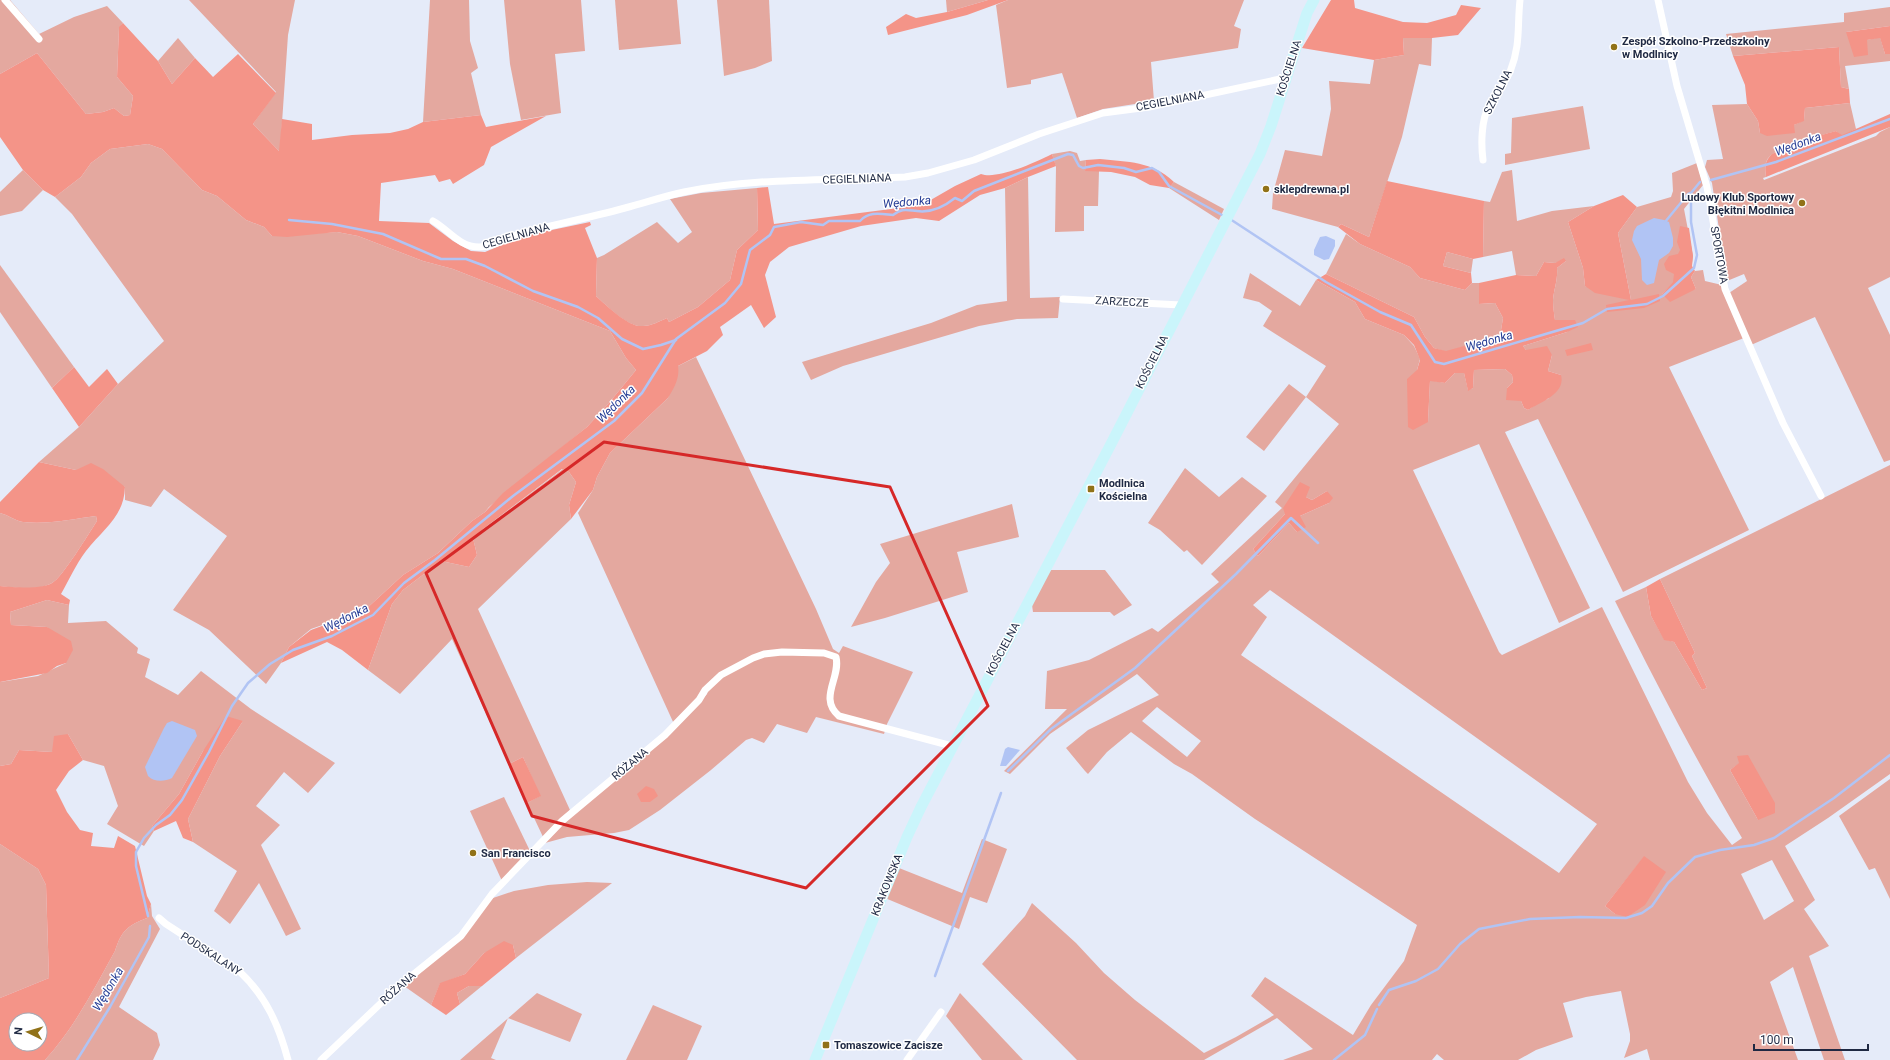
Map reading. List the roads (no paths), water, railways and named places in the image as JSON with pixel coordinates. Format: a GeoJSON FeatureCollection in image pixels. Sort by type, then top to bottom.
{"type":"FeatureCollection","features":[{"type":"Feature","properties":{"kind":"street"},"geometry":{"type":"LineString","coordinates":[[4,0],[39,39]]}},
{"type":"Feature","properties":{"kind":"street","name":"KOŚCIELNA"},"geometry":{"type":"LineString","coordinates":[[969,714],[1108,450],[1181,305],[1260,154],[1271,126],[1285,78],[1307,14],[1314,0]]}},
{"type":"Feature","properties":{"kind":"street","name":"SZKOLNA"},"geometry":{"type":"LineString","coordinates":[[1483,160],[1482,152],[1488,106],[1510,72],[1519,42],[1520,0]]}},
{"type":"Feature","properties":{"kind":"street","name":"SPORTOWA"},"geometry":{"type":"LineString","coordinates":[[1658,0],[1677,86],[1707,187],[1725,289],[1783,423],[1821,496]]}},
{"type":"Feature","properties":{"kind":"street","name":"CEGIELNIANA"},"geometry":{"type":"LineString","coordinates":[[433,220],[466,245],[479,247],[496,244],[521,233],[544,227],[567,223],[681,192],[714,186],[905,178],[974,160],[1039,134],[1103,113],[1149,107],[1285,78]]}},
{"type":"Feature","properties":{"kind":"street","name":"ZARZECZE"},"geometry":{"type":"LineString","coordinates":[[1063,299],[1181,305]]}},
{"type":"Feature","properties":{"kind":"street","name":"RÓŻANA"},"geometry":{"type":"LineString","coordinates":[[321,1060],[399,986],[461,936],[492,894],[574,809],[665,735],[699,700],[705,690],[721,675],[753,658],[764,654],[782,652],[824,653],[836,657],[838,663],[830,693],[830,704],[833,711],[839,716],[952,746]]}},
{"type":"Feature","properties":{"kind":"street","name":"KRAKOWSKA"},"geometry":{"type":"LineString","coordinates":[[815,1060],[906,837],[969,714]]}},
{"type":"Feature","properties":{"kind":"street","name":"PODSKALANY"},"geometry":{"type":"LineString","coordinates":[[159,918],[240,972],[249,980],[275,1020],[288,1060]]}},
{"type":"Feature","properties":{"kind":"street"},"geometry":{"type":"LineString","coordinates":[[907,1060],[941,1012]]}},
{"type":"Feature","properties":{"kind":"water"},"geometry":{"type":"Polygon","coordinates":[[[1654,218],[1669,222],[1673,238],[1673,246],[1669,253],[1659,260],[1654,283],[1647,285],[1642,280],[1641,259],[1632,240],[1637,226],[1654,218]]]}},
{"type":"Feature","properties":{"kind":"water"},"geometry":{"type":"Polygon","coordinates":[[[1326,236],[1335,240],[1335,246],[1329,259],[1324,260],[1314,255],[1314,250],[1320,237],[1326,236]]]}},
{"type":"Feature","properties":{"kind":"water"},"geometry":{"type":"Polygon","coordinates":[[[172,721],[195,730],[197,736],[172,778],[162,781],[156,780],[148,776],[145,767],[164,728],[167,723],[172,721]]]}},
{"type":"Feature","properties":{"kind":"water"},"geometry":{"type":"Polygon","coordinates":[[[1008,747],[1020,750],[1006,766],[1000,766],[1005,749],[1008,747]]]}},
{"type":"Feature","properties":{"kind":"waterway","name":"Wędonka"},"geometry":{"type":"LineString","coordinates":[[1711,180],[1776,162],[1890,119]]}},
{"type":"Feature","properties":{"kind":"waterway","name":"Wędonka"},"geometry":{"type":"LineString","coordinates":[[148,916],[136,866],[136,852],[144,838],[156,825],[170,815],[182,800],[209,752],[232,706],[248,683],[270,664],[293,650],[332,636],[373,615],[404,583],[435,560],[513,496],[614,421],[642,393],[676,339],[725,303],[741,284],[750,250],[770,235],[774,227],[801,222],[823,225],[829,221],[860,221],[871,214],[893,215],[904,210],[933,210],[947,204],[955,198],[962,201],[974,191],[1068,154],[1073,155],[1079,166],[1083,168],[1098,165],[1124,168],[1136,172],[1152,168],[1159,172],[1169,186],[1222,215]]}},
{"type":"Feature","properties":{"kind":"waterway","name":"Wędonka"},"geometry":{"type":"LineString","coordinates":[[1230,219],[1326,282],[1380,312],[1411,325],[1435,362],[1444,364],[1583,323],[1607,309],[1647,304],[1663,296],[1694,268],[1697,255],[1691,222],[1691,193],[1700,182]]}},
{"type":"Feature","properties":{"kind":"waterway"},"geometry":{"type":"LineString","coordinates":[[1665,222],[1688,194],[1691,193]]}},
{"type":"Feature","properties":{"kind":"waterway"},"geometry":{"type":"LineString","coordinates":[[289,220],[332,224],[383,234],[441,259],[466,259],[485,266],[533,291],[578,307],[598,318],[622,339],[643,349],[676,340]]}},
{"type":"Feature","properties":{"kind":"waterway"},"geometry":{"type":"LineString","coordinates":[[1008,771],[1051,729],[1135,668],[1236,574],[1291,518],[1318,543]]}},
{"type":"Feature","properties":{"kind":"waterway"},"geometry":{"type":"LineString","coordinates":[[1379,1005],[1389,990],[1416,981],[1438,969],[1460,944],[1479,929],[1530,919],[1580,917],[1626,918],[1642,913],[1652,906],[1668,883],[1695,857],[1720,850],[1754,845],[1774,838],[1834,798],[1890,755]]}},
{"type":"Feature","properties":{"kind":"waterway"},"geometry":{"type":"LineString","coordinates":[[935,976],[1001,793]]}},
{"type":"Feature","properties":{"kind":"waterway","name":"Wędonka"},"geometry":{"type":"LineString","coordinates":[[77,1060],[110,1007],[149,937],[150,926]]}},
{"type":"Feature","properties":{"kind":"waterway"},"geometry":{"type":"LineString","coordinates":[[1334,1060],[1365,1035],[1377,1009]]}},
{"type":"Feature","properties":{"kind":"place","name":"Zespół Szkolno-Przedszkolny w Modlnicy"},"geometry":{"type":"Point","coordinates":[1614,47]}},
{"type":"Feature","properties":{"kind":"place","name":"sklepdrewna.pl"},"geometry":{"type":"Point","coordinates":[1266,189]}},
{"type":"Feature","properties":{"kind":"place","name":"Ludowy Klub Sportowy Błękitni Modlnica"},"geometry":{"type":"Point","coordinates":[1802,203]}},
{"type":"Feature","properties":{"kind":"place","name":"Modlnica Kościelna"},"geometry":{"type":"Point","coordinates":[1091,489]}},
{"type":"Feature","properties":{"kind":"place","name":"San Francisco"},"geometry":{"type":"Point","coordinates":[473,853]}},
{"type":"Feature","properties":{"kind":"place","name":"Tomaszowice Zacisze"},"geometry":{"type":"Point","coordinates":[826,1045]}}]}
